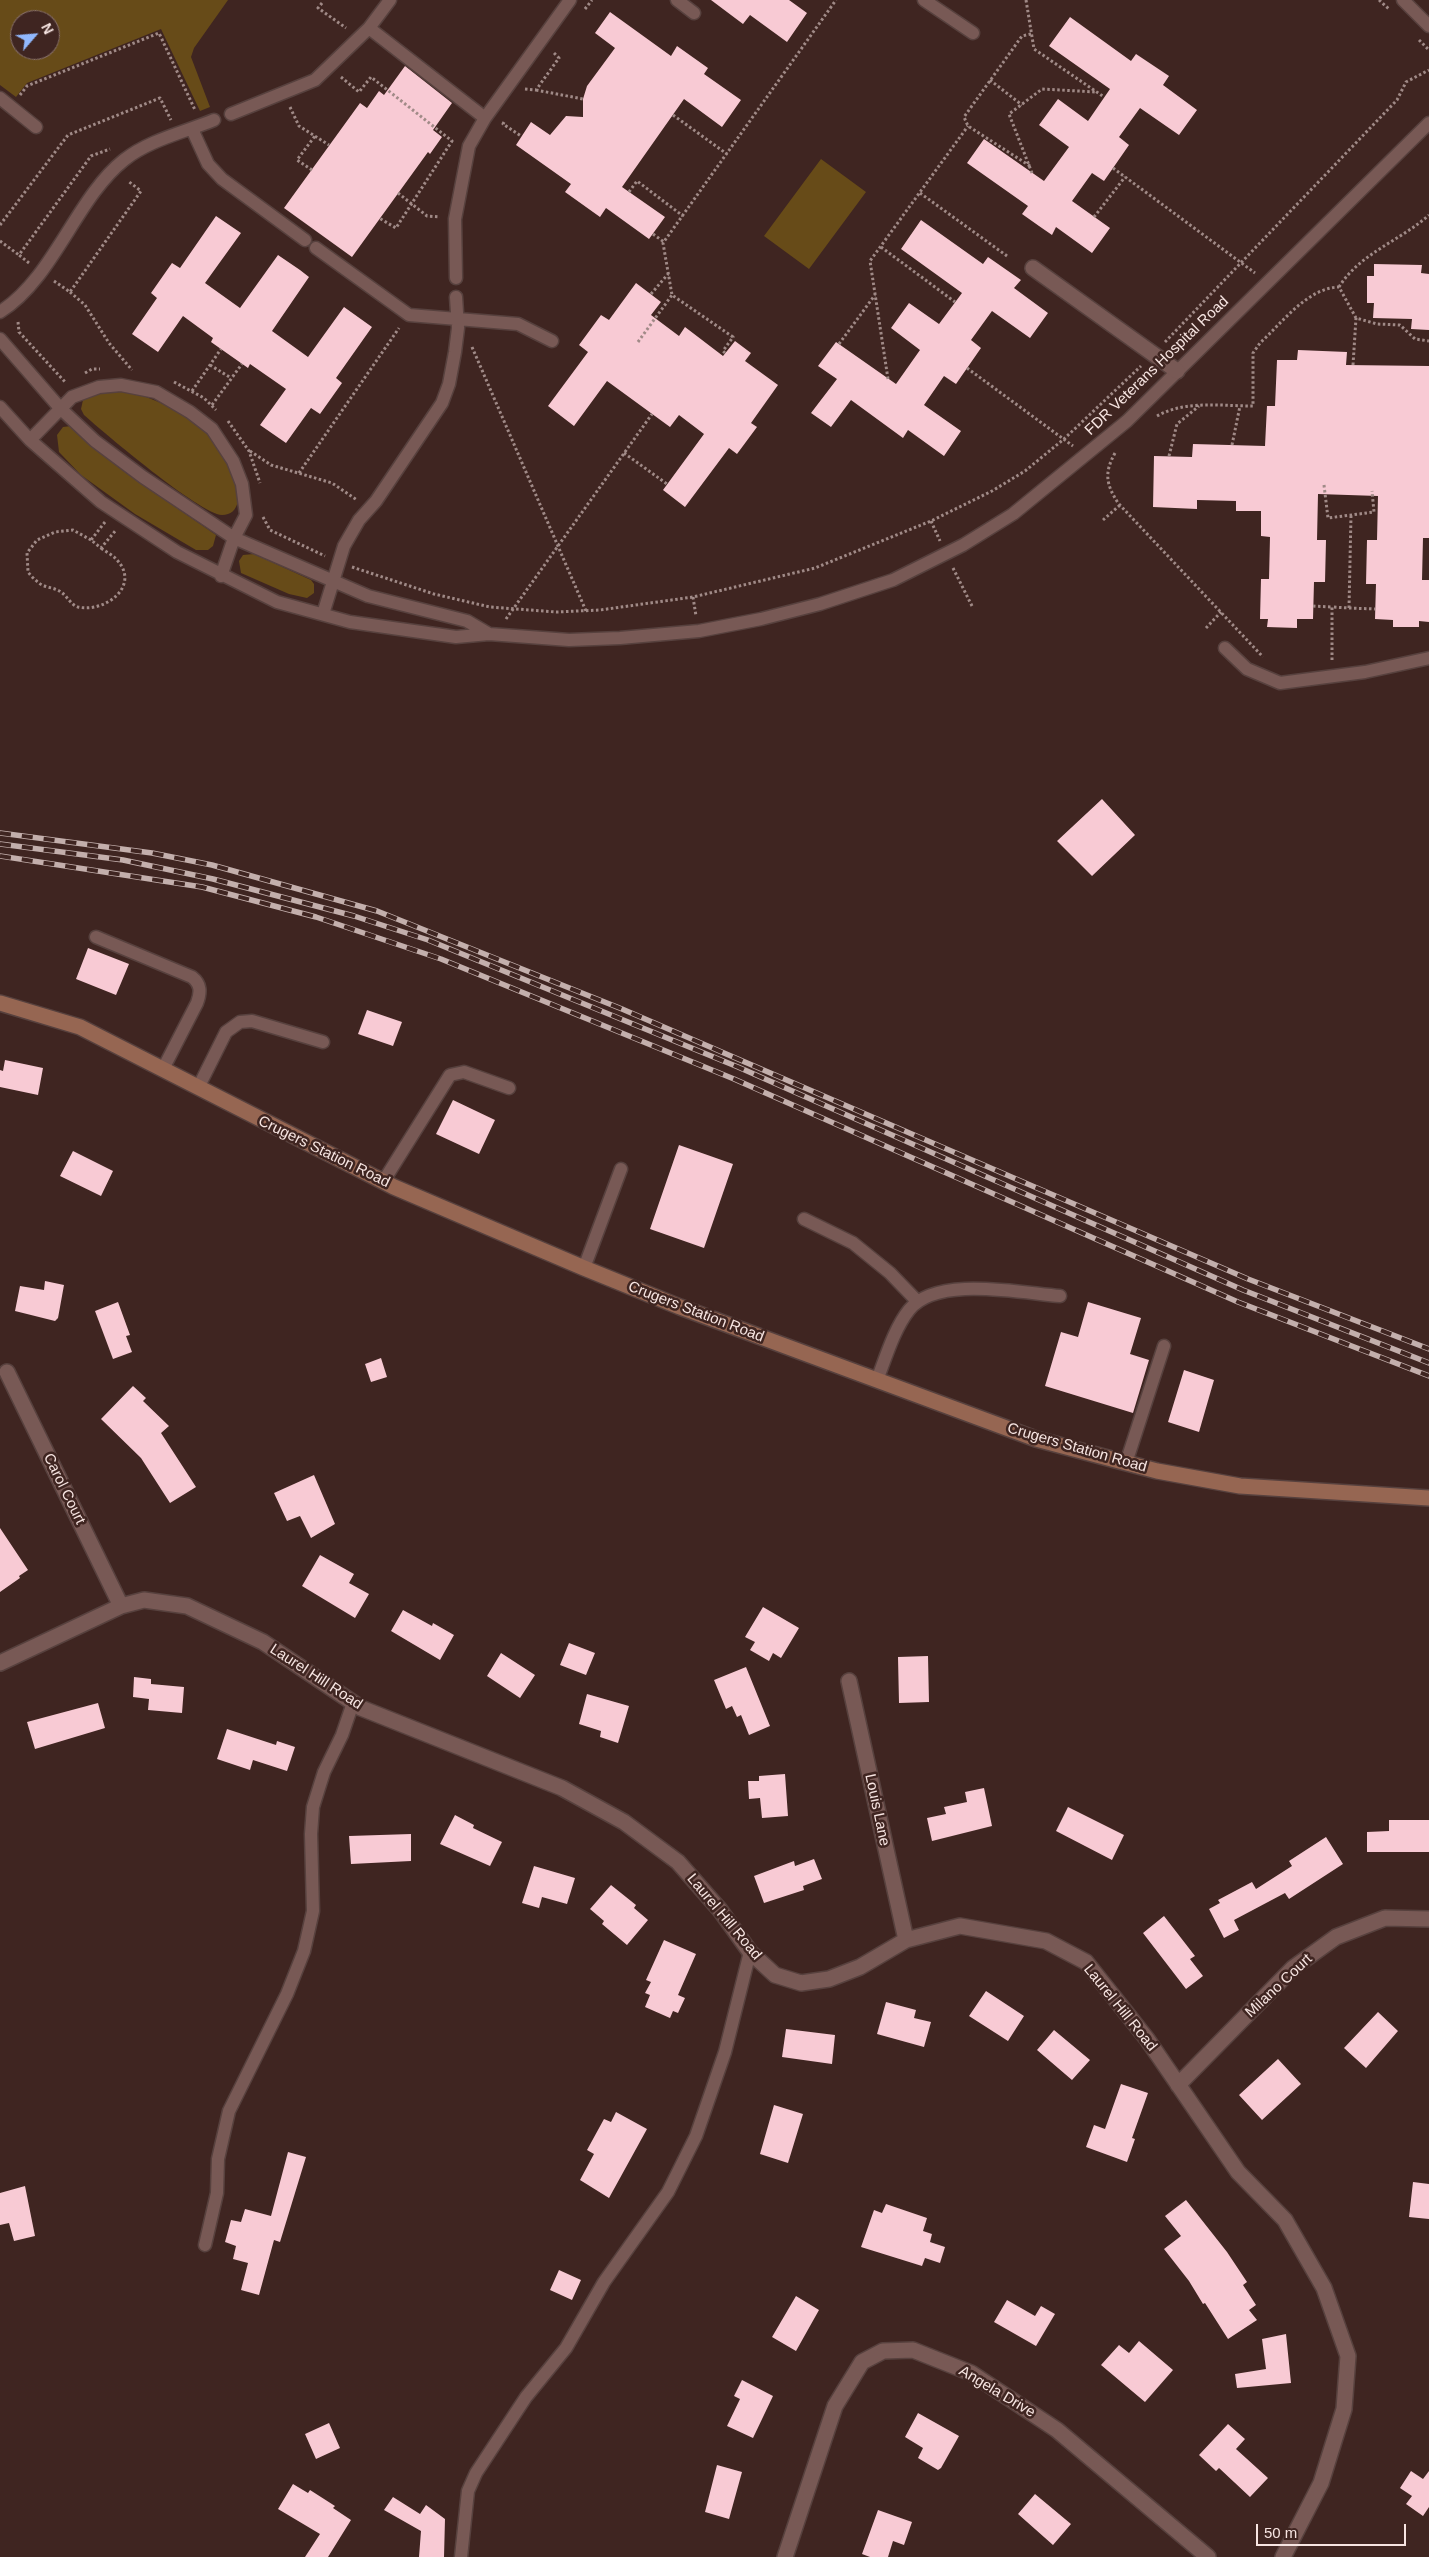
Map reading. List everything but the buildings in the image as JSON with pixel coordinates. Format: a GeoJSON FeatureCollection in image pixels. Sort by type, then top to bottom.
{"type":"FeatureCollection","features":[{"type":"Feature","properties":{"kind":"street"},"geometry":{"type":"LineString","coordinates":[[1033,268],[1178,371]]}},
{"type":"Feature","properties":{"kind":"street","name":"Crugers Station Road"},"geometry":{"type":"LineString","coordinates":[[0,1003],[80,1027],[384,1182],[584,1268],[680,1307],[1036,1438],[1157,1471],[1240,1486],[1429,1498]]}},
{"type":"Feature","properties":{"kind":"street","name":"Carol Court"},"geometry":{"type":"LineString","coordinates":[[7,1372],[120,1606]]}},
{"type":"Feature","properties":{"kind":"street","name":"Laurel Hill Road"},"geometry":{"type":"LineString","coordinates":[[0,1663],[120,1606],[144,1600],[186,1606],[263,1642],[361,1708],[562,1788],[624,1822],[678,1862],[720,1910],[750,1952],[775,1975],[801,1984],[829,1979],[860,1967],[906,1940],[960,1926],[1046,1941],[1086,1962],[1147,2039],[1238,2172],[1285,2220],[1324,2288],[1348,2356],[1344,2409],[1321,2482],[1283,2557]]}},
{"type":"Feature","properties":{"kind":"street","name":"Louis Lane"},"geometry":{"type":"LineString","coordinates":[[849,1681],[906,1940]]}},
{"type":"Feature","properties":{"kind":"street","name":"Milano Court"},"geometry":{"type":"LineString","coordinates":[[1178,2085],[1293,1968],[1336,1937],[1385,1918],[1429,1920]]}},
{"type":"Feature","properties":{"kind":"street","name":"Angela Drive"},"geometry":{"type":"LineString","coordinates":[[785,2557],[836,2406],[862,2362],[883,2351],[913,2350],[971,2373],[1057,2430],[1208,2557]]}},
{"type":"Feature","properties":{"kind":"lane"},"geometry":{"type":"LineString","coordinates":[[231,114],[315,80],[369,28],[390,0]]}},
{"type":"Feature","properties":{"kind":"lane"},"geometry":{"type":"LineString","coordinates":[[456,278],[455,219],[469,146],[485,118],[570,0]]}},
{"type":"Feature","properties":{"kind":"lane"},"geometry":{"type":"LineString","coordinates":[[677,0],[694,12]]}},
{"type":"Feature","properties":{"kind":"lane"},"geometry":{"type":"LineString","coordinates":[[924,0],[973,34]]}},
{"type":"Feature","properties":{"kind":"lane"},"geometry":{"type":"LineString","coordinates":[[1403,0],[1429,26]]}},
{"type":"Feature","properties":{"kind":"lane"},"geometry":{"type":"LineString","coordinates":[[369,28],[485,118]]}},
{"type":"Feature","properties":{"kind":"lane"},"geometry":{"type":"LineString","coordinates":[[0,98],[36,127]]}},
{"type":"Feature","properties":{"kind":"lane"},"geometry":{"type":"LineString","coordinates":[[0,312],[8,307],[38,275],[109,174],[141,148],[214,120]]}},
{"type":"Feature","properties":{"kind":"lane","name":"FDR Veterans Hospital Road"},"geometry":{"type":"LineString","coordinates":[[0,407],[30,440],[101,502],[117,519],[221,576],[277,602],[350,622],[456,637],[489,634],[569,640],[699,631],[820,604],[893,580],[964,545],[1013,514],[1127,421],[1429,123]]}},
{"type":"Feature","properties":{"kind":"lane"},"geometry":{"type":"LineString","coordinates":[[192,129],[208,164],[222,179],[305,240]]}},
{"type":"Feature","properties":{"kind":"lane"},"geometry":{"type":"LineString","coordinates":[[316,248],[409,315],[518,324],[552,341]]}},
{"type":"Feature","properties":{"kind":"lane"},"geometry":{"type":"LineString","coordinates":[[323,614],[344,546],[359,520],[376,501],[442,403],[449,384],[455,352],[458,318],[456,297]]}},
{"type":"Feature","properties":{"kind":"lane","name":"FDR Veterans Hospital Road"},"geometry":{"type":"LineString","coordinates":[[0,340],[60,408],[95,441],[143,477],[234,538],[368,596],[467,621],[489,634]]}},
{"type":"Feature","properties":{"kind":"lane"},"geometry":{"type":"LineString","coordinates":[[30,440],[72,397],[99,387],[121,385],[156,392],[190,412],[212,429],[234,461],[242,484],[246,515],[234,538],[221,576]]}},
{"type":"Feature","properties":{"kind":"lane"},"geometry":{"type":"LineString","coordinates":[[1226,648],[1247,669],[1280,683],[1365,672],[1429,658]]}},
{"type":"Feature","properties":{"kind":"lane"},"geometry":{"type":"LineString","coordinates":[[96,937],[192,977],[199,986],[200,996],[163,1070]]}},
{"type":"Feature","properties":{"kind":"lane"},"geometry":{"type":"LineString","coordinates":[[198,1088],[226,1032],[240,1022],[252,1021],[323,1042]]}},
{"type":"Feature","properties":{"kind":"lane"},"geometry":{"type":"LineString","coordinates":[[384,1182],[450,1075],[464,1072],[509,1088]]}},
{"type":"Feature","properties":{"kind":"lane"},"geometry":{"type":"LineString","coordinates":[[584,1268],[621,1169]]}},
{"type":"Feature","properties":{"kind":"lane"},"geometry":{"type":"LineString","coordinates":[[804,1219],[853,1243],[890,1273],[917,1301]]}},
{"type":"Feature","properties":{"kind":"lane"},"geometry":{"type":"LineString","coordinates":[[877,1380],[895,1336],[908,1311],[917,1301],[934,1293],[976,1288],[1060,1296]]}},
{"type":"Feature","properties":{"kind":"lane"},"geometry":{"type":"LineString","coordinates":[[1126,1463],[1164,1346]]}},
{"type":"Feature","properties":{"kind":"lane"},"geometry":{"type":"LineString","coordinates":[[205,2245],[217,2193],[218,2159],[229,2111],[287,1994],[304,1951],[313,1910],[310,1834],[313,1807],[324,1772],[342,1735],[353,1703]]}},
{"type":"Feature","properties":{"kind":"lane"},"geometry":{"type":"LineString","coordinates":[[461,2557],[468,2491],[476,2473],[526,2397],[566,2348],[604,2282],[668,2192],[696,2136],[724,2052],[750,1952]]}},
{"type":"Feature","properties":{"kind":"path"},"geometry":{"type":"LineString","coordinates":[[725,354],[723,351],[733,337],[672,295],[664,242],[836,0]]}},
{"type":"Feature","properties":{"kind":"path"},"geometry":{"type":"LineString","coordinates":[[1026,0],[1034,49],[1104,97]]}},
{"type":"Feature","properties":{"kind":"path"},"geometry":{"type":"LineString","coordinates":[[322,3],[318,8],[352,33]]}},
{"type":"Feature","properties":{"kind":"path"},"geometry":{"type":"LineString","coordinates":[[18,98],[27,86],[159,33],[198,116]]}},
{"type":"Feature","properties":{"kind":"path"},"geometry":{"type":"LineString","coordinates":[[1030,166],[968,126],[964,117],[1022,36],[1031,34]]}},
{"type":"Feature","properties":{"kind":"path"},"geometry":{"type":"LineString","coordinates":[[536,90],[558,58],[554,53]]}},
{"type":"Feature","properties":{"kind":"path"},"geometry":{"type":"LineString","coordinates":[[1159,348],[1397,100],[1406,82],[1429,70]]}},
{"type":"Feature","properties":{"kind":"path"},"geometry":{"type":"LineString","coordinates":[[347,84],[359,92],[371,77],[452,140],[396,228],[380,218]]}},
{"type":"Feature","properties":{"kind":"path"},"geometry":{"type":"LineString","coordinates":[[990,80],[1022,105]]}},
{"type":"Feature","properties":{"kind":"path"},"geometry":{"type":"LineString","coordinates":[[528,89],[583,99]]}},
{"type":"Feature","properties":{"kind":"path"},"geometry":{"type":"LineString","coordinates":[[1032,173],[1009,114],[1042,89],[1096,92]]}},
{"type":"Feature","properties":{"kind":"path"},"geometry":{"type":"LineString","coordinates":[[284,93],[299,126],[329,145]]}},
{"type":"Feature","properties":{"kind":"path"},"geometry":{"type":"LineString","coordinates":[[0,225],[68,135],[160,98],[174,127]]}},
{"type":"Feature","properties":{"kind":"path"},"geometry":{"type":"LineString","coordinates":[[673,115],[727,154]]}},
{"type":"Feature","properties":{"kind":"path"},"geometry":{"type":"LineString","coordinates":[[503,124],[521,136]]}},
{"type":"Feature","properties":{"kind":"path"},"geometry":{"type":"LineString","coordinates":[[888,379],[870,261],[968,126]]}},
{"type":"Feature","properties":{"kind":"path"},"geometry":{"type":"LineString","coordinates":[[312,170],[297,160],[315,136]]}},
{"type":"Feature","properties":{"kind":"path"},"geometry":{"type":"LineString","coordinates":[[19,255],[91,156],[113,148]]}},
{"type":"Feature","properties":{"kind":"path"},"geometry":{"type":"LineString","coordinates":[[1113,168],[1256,273]]}},
{"type":"Feature","properties":{"kind":"path"},"geometry":{"type":"LineString","coordinates":[[1094,217],[1125,177]]}},
{"type":"Feature","properties":{"kind":"path"},"geometry":{"type":"LineString","coordinates":[[70,292],[141,191],[128,181]]}},
{"type":"Feature","properties":{"kind":"path"},"geometry":{"type":"LineString","coordinates":[[629,192],[637,181],[683,216]]}},
{"type":"Feature","properties":{"kind":"path"},"geometry":{"type":"LineString","coordinates":[[398,193],[427,216]]}},
{"type":"Feature","properties":{"kind":"path"},"geometry":{"type":"LineString","coordinates":[[920,193],[1007,256]]}},
{"type":"Feature","properties":{"kind":"path"},"geometry":{"type":"LineString","coordinates":[[1339,288],[1347,274],[1364,260],[1429,215]]}},
{"type":"Feature","properties":{"kind":"path"},"geometry":{"type":"LineString","coordinates":[[653,234],[664,242]]}},
{"type":"Feature","properties":{"kind":"path"},"geometry":{"type":"LineString","coordinates":[[0,241],[33,266]]}},
{"type":"Feature","properties":{"kind":"path"},"geometry":{"type":"LineString","coordinates":[[880,247],[955,302]]}},
{"type":"Feature","properties":{"kind":"path"},"geometry":{"type":"LineString","coordinates":[[651,294],[668,273]]}},
{"type":"Feature","properties":{"kind":"path"},"geometry":{"type":"LineString","coordinates":[[54,282],[70,292],[85,305],[109,343],[132,370]]}},
{"type":"Feature","properties":{"kind":"path"},"geometry":{"type":"LineString","coordinates":[[1151,421],[1158,415],[1176,408],[1199,405],[1253,406],[1253,353],[1260,343],[1315,293],[1327,288],[1339,288]]}},
{"type":"Feature","properties":{"kind":"path"},"geometry":{"type":"LineString","coordinates":[[1339,288],[1356,318],[1353,365]]}},
{"type":"Feature","properties":{"kind":"path"},"geometry":{"type":"LineString","coordinates":[[638,342],[672,295]]}},
{"type":"Feature","properties":{"kind":"path"},"geometry":{"type":"LineString","coordinates":[[839,344],[875,295]]}},
{"type":"Feature","properties":{"kind":"path"},"geometry":{"type":"LineString","coordinates":[[1356,318],[1377,324],[1400,325],[1415,339],[1429,341]]}},
{"type":"Feature","properties":{"kind":"path"},"geometry":{"type":"LineString","coordinates":[[299,473],[403,323]]}},
{"type":"Feature","properties":{"kind":"path"},"geometry":{"type":"LineString","coordinates":[[471,344],[559,544],[586,611]]}},
{"type":"Feature","properties":{"kind":"path"},"geometry":{"type":"LineString","coordinates":[[192,391],[221,349]]}},
{"type":"Feature","properties":{"kind":"path"},"geometry":{"type":"LineString","coordinates":[[212,405],[242,364]]}},
{"type":"Feature","properties":{"kind":"path"},"geometry":{"type":"LineString","coordinates":[[210,365],[231,378]]}},
{"type":"Feature","properties":{"kind":"path"},"geometry":{"type":"LineString","coordinates":[[352,566],[434,594],[490,606],[556,612],[586,611],[693,597],[815,568],[931,521],[1025,471],[1064,438],[1142,365]]}},
{"type":"Feature","properties":{"kind":"path"},"geometry":{"type":"LineString","coordinates":[[966,368],[1064,438]]}},
{"type":"Feature","properties":{"kind":"path"},"geometry":{"type":"LineString","coordinates":[[1168,456],[1177,424],[1199,405]]}},
{"type":"Feature","properties":{"kind":"path"},"geometry":{"type":"LineString","coordinates":[[1232,445],[1240,406]]}},
{"type":"Feature","properties":{"kind":"path"},"geometry":{"type":"LineString","coordinates":[[506,620],[652,414]]}},
{"type":"Feature","properties":{"kind":"path"},"geometry":{"type":"LineString","coordinates":[[1117,450],[1109,463],[1108,488],[1120,505],[1268,662]]}},
{"type":"Feature","properties":{"kind":"path"},"geometry":{"type":"LineString","coordinates":[[250,451],[271,465],[332,483],[357,500]]}},
{"type":"Feature","properties":{"kind":"path"},"geometry":{"type":"LineString","coordinates":[[624,453],[667,484]]}},
{"type":"Feature","properties":{"kind":"path"},"geometry":{"type":"LineString","coordinates":[[1324,485],[1328,518],[1374,512],[1372,491]]}},
{"type":"Feature","properties":{"kind":"path"},"geometry":{"type":"LineString","coordinates":[[1103,520],[1120,505]]}},
{"type":"Feature","properties":{"kind":"path"},"geometry":{"type":"LineString","coordinates":[[1349,608],[1351,515]]}},
{"type":"Feature","properties":{"kind":"path"},"geometry":{"type":"LineString","coordinates":[[91,540],[108,518],[117,519],[119,526],[102,548]]}},
{"type":"Feature","properties":{"kind":"path"},"geometry":{"type":"LineString","coordinates":[[931,521],[940,542]]}},
{"type":"Feature","properties":{"kind":"path"},"geometry":{"type":"LineString","coordinates":[[73,530],[102,548],[118,560],[124,573],[123,588],[116,598],[105,604],[92,608],[76,606],[61,592],[40,584],[28,572],[27,553],[37,540],[56,532],[73,530]]}},
{"type":"Feature","properties":{"kind":"path"},"geometry":{"type":"LineString","coordinates":[[950,563],[974,608]]}},
{"type":"Feature","properties":{"kind":"path"},"geometry":{"type":"LineString","coordinates":[[693,597],[695,611]]}},
{"type":"Feature","properties":{"kind":"path"},"geometry":{"type":"LineString","coordinates":[[1314,606],[1375,609]]}},
{"type":"Feature","properties":{"kind":"path"},"geometry":{"type":"LineString","coordinates":[[1332,607],[1332,665]]}},
{"type":"Feature","properties":{"kind":"path"},"geometry":{"type":"LineString","coordinates":[[1206,628],[1221,612]]}},
{"type":"Feature","properties":{"kind":"shaded area"},"geometry":{"type":"Polygon","coordinates":[[[0,0],[228,0],[194,48],[191,57],[210,107],[200,111],[161,29],[27,83],[16,97],[0,85],[0,0]]]}},
{"type":"Feature","properties":{"kind":"shaded area"},"geometry":{"type":"Polygon","coordinates":[[[821,159],[866,192],[809,269],[764,236],[821,159]]]}},
{"type":"Feature","properties":{"kind":"shaded area"},"geometry":{"type":"Polygon","coordinates":[[[128,391],[176,410],[203,429],[214,441],[224,456],[237,487],[238,501],[233,511],[222,515],[211,511],[174,488],[84,415],[81,409],[83,400],[99,392],[128,391]]]}},
{"type":"Feature","properties":{"kind":"shaded area"},"geometry":{"type":"Polygon","coordinates":[[[71,426],[122,470],[216,535],[213,546],[208,550],[196,550],[135,514],[81,475],[59,452],[57,435],[63,427],[71,426]]]}},
{"type":"Feature","properties":{"kind":"shaded area"},"geometry":{"type":"Polygon","coordinates":[[[254,554],[311,580],[314,584],[314,593],[307,598],[289,594],[241,573],[239,561],[243,555],[254,554]]]}},
{"type":"Feature","properties":{"kind":"railway"},"geometry":{"type":"LineString","coordinates":[[0,833],[152,853],[212,865],[377,911],[622,1009],[1248,1279],[1429,1349]]}},
{"type":"Feature","properties":{"kind":"railway"},"geometry":{"type":"LineString","coordinates":[[0,844],[123,860],[213,879],[354,916],[428,940],[738,1067],[1243,1290],[1429,1363]]}},
{"type":"Feature","properties":{"kind":"railway"},"geometry":{"type":"LineString","coordinates":[[0,856],[202,887],[316,917],[441,959],[734,1079],[1238,1302],[1429,1376]]}}]}
